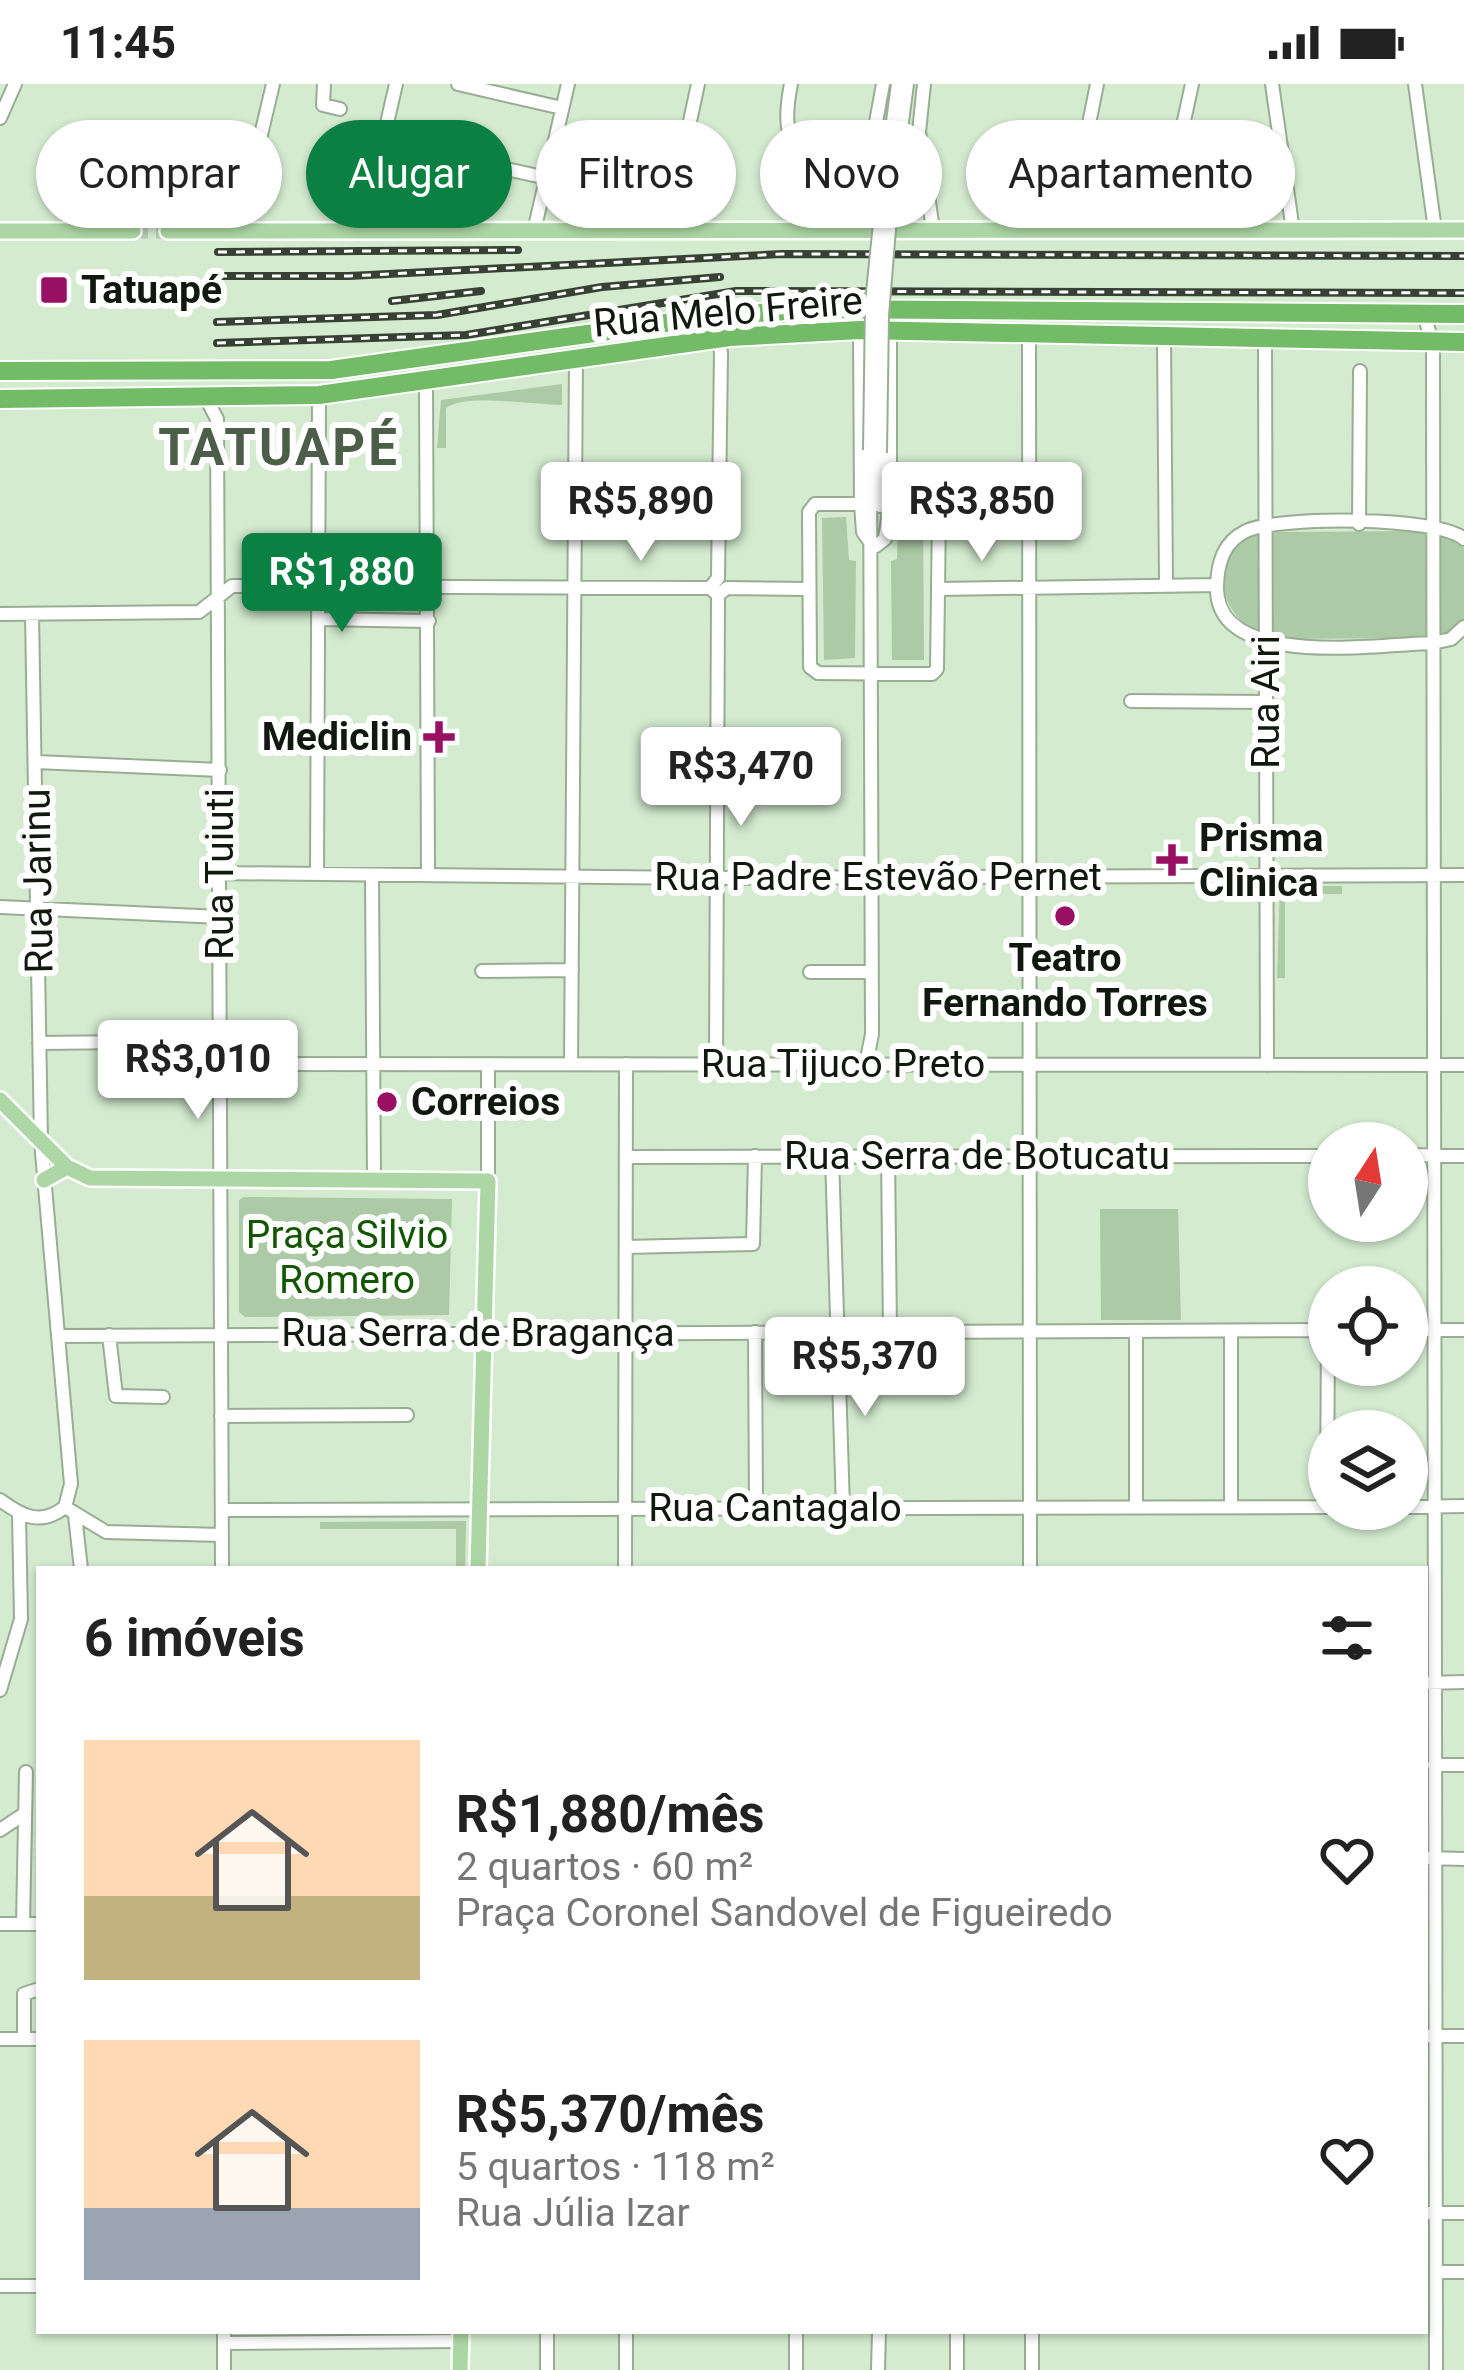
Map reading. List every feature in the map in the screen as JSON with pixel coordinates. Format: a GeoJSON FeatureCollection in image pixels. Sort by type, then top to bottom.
{"type":"FeatureCollection","features":[{"type":"Feature","properties":{"kind":"highway","name":"Rua Melo Freire"},"geometry":{"type":"LineString","coordinates":[[0,371],[331,370],[715,316],[934,308],[1464,314]]}},
{"type":"Feature","properties":{"kind":"highway"},"geometry":{"type":"LineString","coordinates":[[1029,335],[1040,316],[1237,318],[1256,313]]}},
{"type":"Feature","properties":{"kind":"highway","name":"Rua Melo Freire"},"geometry":{"type":"LineString","coordinates":[[0,399],[319,395],[719,338],[860,330],[1464,342]]}},
{"type":"Feature","properties":{"kind":"main road"},"geometry":{"type":"LineString","coordinates":[[168,231],[667,228]]}},
{"type":"Feature","properties":{"kind":"main road"},"geometry":{"type":"LineString","coordinates":[[858,228],[1464,230]]}},
{"type":"Feature","properties":{"kind":"main road"},"geometry":{"type":"LineString","coordinates":[[0,231],[133,231]]}},
{"type":"Feature","properties":{"kind":"main road"},"geometry":{"type":"LineString","coordinates":[[0,1100],[68,1167],[91,1178],[488,1181],[478,1566]]}},
{"type":"Feature","properties":{"kind":"main road"},"geometry":{"type":"LineString","coordinates":[[44,1180],[68,1167]]}},
{"type":"Feature","properties":{"kind":"main road"},"geometry":{"type":"LineString","coordinates":[[460,2336],[460,2370]]}},
{"type":"Feature","properties":{"kind":"street"},"geometry":{"type":"LineString","coordinates":[[1,117],[15,84]]}},
{"type":"Feature","properties":{"kind":"street"},"geometry":{"type":"LineString","coordinates":[[238,232],[272,84]]}},
{"type":"Feature","properties":{"kind":"street"},"geometry":{"type":"LineString","coordinates":[[324,84],[323,105],[340,109]]}},
{"type":"Feature","properties":{"kind":"street"},"geometry":{"type":"LineString","coordinates":[[389,120],[396,84]]}},
{"type":"Feature","properties":{"kind":"street"},"geometry":{"type":"LineString","coordinates":[[458,84],[562,108]]}},
{"type":"Feature","properties":{"kind":"street"},"geometry":{"type":"LineString","coordinates":[[559,120],[568,84]]}},
{"type":"Feature","properties":{"kind":"street"},"geometry":{"type":"LineString","coordinates":[[690,120],[698,84]]}},
{"type":"Feature","properties":{"kind":"street"},"geometry":{"type":"LineString","coordinates":[[786,120],[791,84]]}},
{"type":"Feature","properties":{"kind":"street"},"geometry":{"type":"LineString","coordinates":[[876,120],[883,84]]}},
{"type":"Feature","properties":{"kind":"street"},"geometry":{"type":"LineString","coordinates":[[876,501],[886,204],[903,84]]}},
{"type":"Feature","properties":{"kind":"street"},"geometry":{"type":"LineString","coordinates":[[924,84],[919,132],[933,230]]}},
{"type":"Feature","properties":{"kind":"street"},"geometry":{"type":"LineString","coordinates":[[1089,120],[1096,84]]}},
{"type":"Feature","properties":{"kind":"street"},"geometry":{"type":"LineString","coordinates":[[1182,230],[1177,153],[1192,84]]}},
{"type":"Feature","properties":{"kind":"street"},"geometry":{"type":"LineString","coordinates":[[1272,84],[1293,231]]}},
{"type":"Feature","properties":{"kind":"street"},"geometry":{"type":"LineString","coordinates":[[1415,84],[1435,230]]}},
{"type":"Feature","properties":{"kind":"street"},"geometry":{"type":"LineString","coordinates":[[534,231],[536,223]]}},
{"type":"Feature","properties":{"kind":"street"},"geometry":{"type":"LineString","coordinates":[[362,232],[363,228]]}},
{"type":"Feature","properties":{"kind":"street"},"geometry":{"type":"LineString","coordinates":[[1423,312],[1432,341],[1434,1506],[1430,1683],[1434,1765],[1430,1858],[1436,2370]]}},
{"type":"Feature","properties":{"kind":"street"},"geometry":{"type":"LineString","coordinates":[[715,316],[719,338],[716,1064]]}},
{"type":"Feature","properties":{"kind":"street"},"geometry":{"type":"LineString","coordinates":[[860,330],[876,501],[885,539],[874,549]]}},
{"type":"Feature","properties":{"kind":"street"},"geometry":{"type":"LineString","coordinates":[[872,1064],[874,549],[863,532],[876,501],[890,331]]}},
{"type":"Feature","properties":{"kind":"street"},"geometry":{"type":"LineString","coordinates":[[1029,335],[1030,1566]]}},
{"type":"Feature","properties":{"kind":"street"},"geometry":{"type":"LineString","coordinates":[[1164,338],[1166,585]]}},
{"type":"Feature","properties":{"kind":"street","name":"Rua Airi"},"geometry":{"type":"LineString","coordinates":[[1265,339],[1267,1065]]}},
{"type":"Feature","properties":{"kind":"street"},"geometry":{"type":"LineString","coordinates":[[571,1064],[575,358]]}},
{"type":"Feature","properties":{"kind":"street"},"geometry":{"type":"LineString","coordinates":[[1359,524],[1360,370]]}},
{"type":"Feature","properties":{"kind":"street"},"geometry":{"type":"LineString","coordinates":[[426,381],[428,875]]}},
{"type":"Feature","properties":{"kind":"street"},"geometry":{"type":"LineString","coordinates":[[317,874],[319,395]]}},
{"type":"Feature","properties":{"kind":"street","name":"Rua Tuiuti"},"geometry":{"type":"LineString","coordinates":[[206,398],[218,419],[215,600],[222,1041],[222,1566]]}},
{"type":"Feature","properties":{"kind":"street"},"geometry":{"type":"LineString","coordinates":[[876,501],[933,506],[939,511],[935,672],[812,670],[808,589],[811,507],[876,501]]}},
{"type":"Feature","properties":{"kind":"street"},"geometry":{"type":"LineString","coordinates":[[1464,539],[1433,525],[1265,525],[1231,540],[1220,560],[1217,585],[1219,603],[1231,625],[1266,644],[1433,644],[1451,639],[1464,627]]}},
{"type":"Feature","properties":{"kind":"street"},"geometry":{"type":"LineString","coordinates":[[318,554],[428,553]]}},
{"type":"Feature","properties":{"kind":"street"},"geometry":{"type":"LineString","coordinates":[[938,590],[1217,585]]}},
{"type":"Feature","properties":{"kind":"street"},"geometry":{"type":"LineString","coordinates":[[0,614],[199,612],[232,586],[808,589]]}},
{"type":"Feature","properties":{"kind":"street","name":"Rua Jarinu"},"geometry":{"type":"LineString","coordinates":[[32,614],[41,1141],[70,1511],[80,1566]]}},
{"type":"Feature","properties":{"kind":"street"},"geometry":{"type":"LineString","coordinates":[[318,619],[429,621]]}},
{"type":"Feature","properties":{"kind":"street"},"geometry":{"type":"LineString","coordinates":[[1131,701],[1266,701]]}},
{"type":"Feature","properties":{"kind":"street"},"geometry":{"type":"LineString","coordinates":[[36,763],[220,770]]}},
{"type":"Feature","properties":{"kind":"street","name":"Rua Padre Estevão Pernet"},"geometry":{"type":"LineString","coordinates":[[219,873],[572,878],[1464,875]]}},
{"type":"Feature","properties":{"kind":"street"},"geometry":{"type":"LineString","coordinates":[[372,875],[374,1180]]}},
{"type":"Feature","properties":{"kind":"street"},"geometry":{"type":"LineString","coordinates":[[0,907],[221,917]]}},
{"type":"Feature","properties":{"kind":"street"},"geometry":{"type":"LineString","coordinates":[[482,971],[572,970]]}},
{"type":"Feature","properties":{"kind":"street"},"geometry":{"type":"LineString","coordinates":[[810,972],[872,972]]}},
{"type":"Feature","properties":{"kind":"street"},"geometry":{"type":"LineString","coordinates":[[39,1042],[222,1041]]}},
{"type":"Feature","properties":{"kind":"street","name":"Rua Tijuco Preto"},"geometry":{"type":"LineString","coordinates":[[222,1064],[1464,1065]]}},
{"type":"Feature","properties":{"kind":"street"},"geometry":{"type":"LineString","coordinates":[[488,1064],[488,1181]]}},
{"type":"Feature","properties":{"kind":"street"},"geometry":{"type":"LineString","coordinates":[[626,1064],[626,1566]]}},
{"type":"Feature","properties":{"kind":"street","name":"Rua Serra de Botucatu"},"geometry":{"type":"LineString","coordinates":[[626,1156],[1308,1156]]}},
{"type":"Feature","properties":{"kind":"street"},"geometry":{"type":"LineString","coordinates":[[626,1247],[753,1244],[755,1156]]}},
{"type":"Feature","properties":{"kind":"street"},"geometry":{"type":"LineString","coordinates":[[832,1156],[843,1508]]}},
{"type":"Feature","properties":{"kind":"street"},"geometry":{"type":"LineString","coordinates":[[888,1156],[890,1331]]}},
{"type":"Feature","properties":{"kind":"street"},"geometry":{"type":"LineString","coordinates":[[1428,1156],[1464,1156]]}},
{"type":"Feature","properties":{"kind":"street","name":"Rua Serra de Bragança"},"geometry":{"type":"LineString","coordinates":[[58,1336],[1308,1330]]}},
{"type":"Feature","properties":{"kind":"street"},"geometry":{"type":"LineString","coordinates":[[1428,1330],[1464,1330]]}},
{"type":"Feature","properties":{"kind":"street"},"geometry":{"type":"LineString","coordinates":[[1136,1331],[1136,1507]]}},
{"type":"Feature","properties":{"kind":"street"},"geometry":{"type":"LineString","coordinates":[[1231,1508],[1232,1331]]}},
{"type":"Feature","properties":{"kind":"street"},"geometry":{"type":"LineString","coordinates":[[754,1332],[756,1508]]}},
{"type":"Feature","properties":{"kind":"street"},"geometry":{"type":"LineString","coordinates":[[110,1335],[115,1395],[163,1397]]}},
{"type":"Feature","properties":{"kind":"street"},"geometry":{"type":"LineString","coordinates":[[221,1416],[407,1414]]}},
{"type":"Feature","properties":{"kind":"street"},"geometry":{"type":"LineString","coordinates":[[0,1500],[19,1514],[40,1519],[70,1511],[112,1533],[222,1535]]}},
{"type":"Feature","properties":{"kind":"street"},"geometry":{"type":"LineString","coordinates":[[1428,1506],[1464,1506]]}},
{"type":"Feature","properties":{"kind":"street","name":"Rua Cantagalo"},"geometry":{"type":"LineString","coordinates":[[222,1510],[1308,1507]]}},
{"type":"Feature","properties":{"kind":"street"},"geometry":{"type":"LineString","coordinates":[[0,1690],[21,1619],[19,1514]]}},
{"type":"Feature","properties":{"kind":"street"},"geometry":{"type":"LineString","coordinates":[[1430,1683],[1464,1682]]}},
{"type":"Feature","properties":{"kind":"street"},"geometry":{"type":"LineString","coordinates":[[1434,1765],[1464,1765]]}},
{"type":"Feature","properties":{"kind":"street"},"geometry":{"type":"LineString","coordinates":[[23,1924],[26,1772]]}},
{"type":"Feature","properties":{"kind":"street"},"geometry":{"type":"LineString","coordinates":[[0,1830],[24,1814]]}},
{"type":"Feature","properties":{"kind":"street"},"geometry":{"type":"LineString","coordinates":[[1430,1858],[1464,1859]]}},
{"type":"Feature","properties":{"kind":"street"},"geometry":{"type":"LineString","coordinates":[[23,1865],[36,1865]]}},
{"type":"Feature","properties":{"kind":"street"},"geometry":{"type":"LineString","coordinates":[[0,1924],[36,1924]]}},
{"type":"Feature","properties":{"kind":"street"},"geometry":{"type":"LineString","coordinates":[[0,2039],[32,2039],[24,1994],[36,1990]]}},
{"type":"Feature","properties":{"kind":"street"},"geometry":{"type":"LineString","coordinates":[[1431,2036],[1464,2036]]}},
{"type":"Feature","properties":{"kind":"street"},"geometry":{"type":"LineString","coordinates":[[1431,2212],[1464,2212]]}},
{"type":"Feature","properties":{"kind":"street"},"geometry":{"type":"LineString","coordinates":[[1437,2272],[1464,2272]]}},
{"type":"Feature","properties":{"kind":"street"},"geometry":{"type":"LineString","coordinates":[[0,2286],[36,2286]]}},
{"type":"Feature","properties":{"kind":"street"},"geometry":{"type":"LineString","coordinates":[[547,2334],[547,2370]]}},
{"type":"Feature","properties":{"kind":"street"},"geometry":{"type":"LineString","coordinates":[[626,2334],[626,2370]]}},
{"type":"Feature","properties":{"kind":"street"},"geometry":{"type":"LineString","coordinates":[[796,2334],[796,2370]]}},
{"type":"Feature","properties":{"kind":"street"},"geometry":{"type":"LineString","coordinates":[[878,2370],[879,2334]]}},
{"type":"Feature","properties":{"kind":"street"},"geometry":{"type":"LineString","coordinates":[[957,2334],[957,2370]]}},
{"type":"Feature","properties":{"kind":"street"},"geometry":{"type":"LineString","coordinates":[[1032,2334],[1032,2370]]}},
{"type":"Feature","properties":{"kind":"street"},"geometry":{"type":"LineString","coordinates":[[224,2370],[224,2337],[460,2336]]}},
{"type":"Feature","properties":{"kind":"green space"},"geometry":{"type":"Polygon","coordinates":[[[562,384],[562,405],[483,400],[446,408],[446,448],[437,448],[441,400],[562,384]]]}},
{"type":"Feature","properties":{"kind":"green space"},"geometry":{"type":"Polygon","coordinates":[[[846,517],[849,560],[856,561],[855,658],[824,660],[822,518],[846,517]]]}},
{"type":"Feature","properties":{"kind":"green space"},"geometry":{"type":"Polygon","coordinates":[[[923,517],[924,660],[892,660],[891,561],[897,559],[898,519],[923,517]]]}},
{"type":"Feature","properties":{"kind":"green space"},"geometry":{"type":"Polygon","coordinates":[[[1260,531],[1260,636],[1233,611],[1223,583],[1231,555],[1260,531]]]}},
{"type":"Feature","properties":{"kind":"green space"},"geometry":{"type":"Polygon","coordinates":[[[1426,531],[1427,638],[1273,639],[1273,532],[1426,531]]]}},
{"type":"Feature","properties":{"kind":"green space"},"geometry":{"type":"Polygon","coordinates":[[[1439,532],[1464,548],[1464,619],[1440,637],[1439,532]]]}},
{"type":"Feature","properties":{"kind":"green space"},"geometry":{"type":"Polygon","coordinates":[[[1280,886],[1342,886],[1342,894],[1285,894],[1285,978],[1277,978],[1280,886]]]}},
{"type":"Feature","properties":{"kind":"green space","name":"Praça Silvio Romero"},"geometry":{"type":"Polygon","coordinates":[[[452,1199],[449,1315],[245,1317],[239,1312],[239,1200],[452,1199]]]}},
{"type":"Feature","properties":{"kind":"green space"},"geometry":{"type":"Polygon","coordinates":[[[1100,1209],[1178,1209],[1181,1320],[1101,1320],[1100,1209]]]}},
{"type":"Feature","properties":{"kind":"green space"},"geometry":{"type":"Polygon","coordinates":[[[466,1521],[465,1566],[456,1566],[456,1529],[320,1529],[320,1522],[466,1521]]]}},
{"type":"Feature","properties":{"kind":"tunnel"},"geometry":{"type":"LineString","coordinates":[[133,231],[168,231]]}},
{"type":"Feature","properties":{"kind":"railway"},"geometry":{"type":"LineString","coordinates":[[218,252],[518,250]]}},
{"type":"Feature","properties":{"kind":"railway"},"geometry":{"type":"LineString","coordinates":[[218,276],[349,276],[782,254],[1464,256]]}},
{"type":"Feature","properties":{"kind":"railway"},"geometry":{"type":"LineString","coordinates":[[217,322],[437,315],[602,287],[720,277]]}},
{"type":"Feature","properties":{"kind":"railway"},"geometry":{"type":"LineString","coordinates":[[392,301],[481,291]]}},
{"type":"Feature","properties":{"kind":"railway"},"geometry":{"type":"LineString","coordinates":[[217,343],[466,335],[736,291],[1464,293]]}},
{"type":"Feature","properties":{"kind":"place","name":"Tatuapé"},"geometry":{"type":"Point","coordinates":[54,290]}},
{"type":"Feature","properties":{"kind":"place","name":"Mediclin"},"geometry":{"type":"Point","coordinates":[439,737]}},
{"type":"Feature","properties":{"kind":"place","name":"Prisma Clinica"},"geometry":{"type":"Point","coordinates":[1172,860]}},
{"type":"Feature","properties":{"kind":"place","name":"Teatro Fernando Torres"},"geometry":{"type":"Point","coordinates":[1065,916]}},
{"type":"Feature","properties":{"kind":"place","name":"Correios"},"geometry":{"type":"Point","coordinates":[387,1102]}},
{"type":"Feature","properties":{"kind":"district","name":"TATUAPÉ"},"geometry":{"type":"Point","coordinates":[279,447]}}]}
